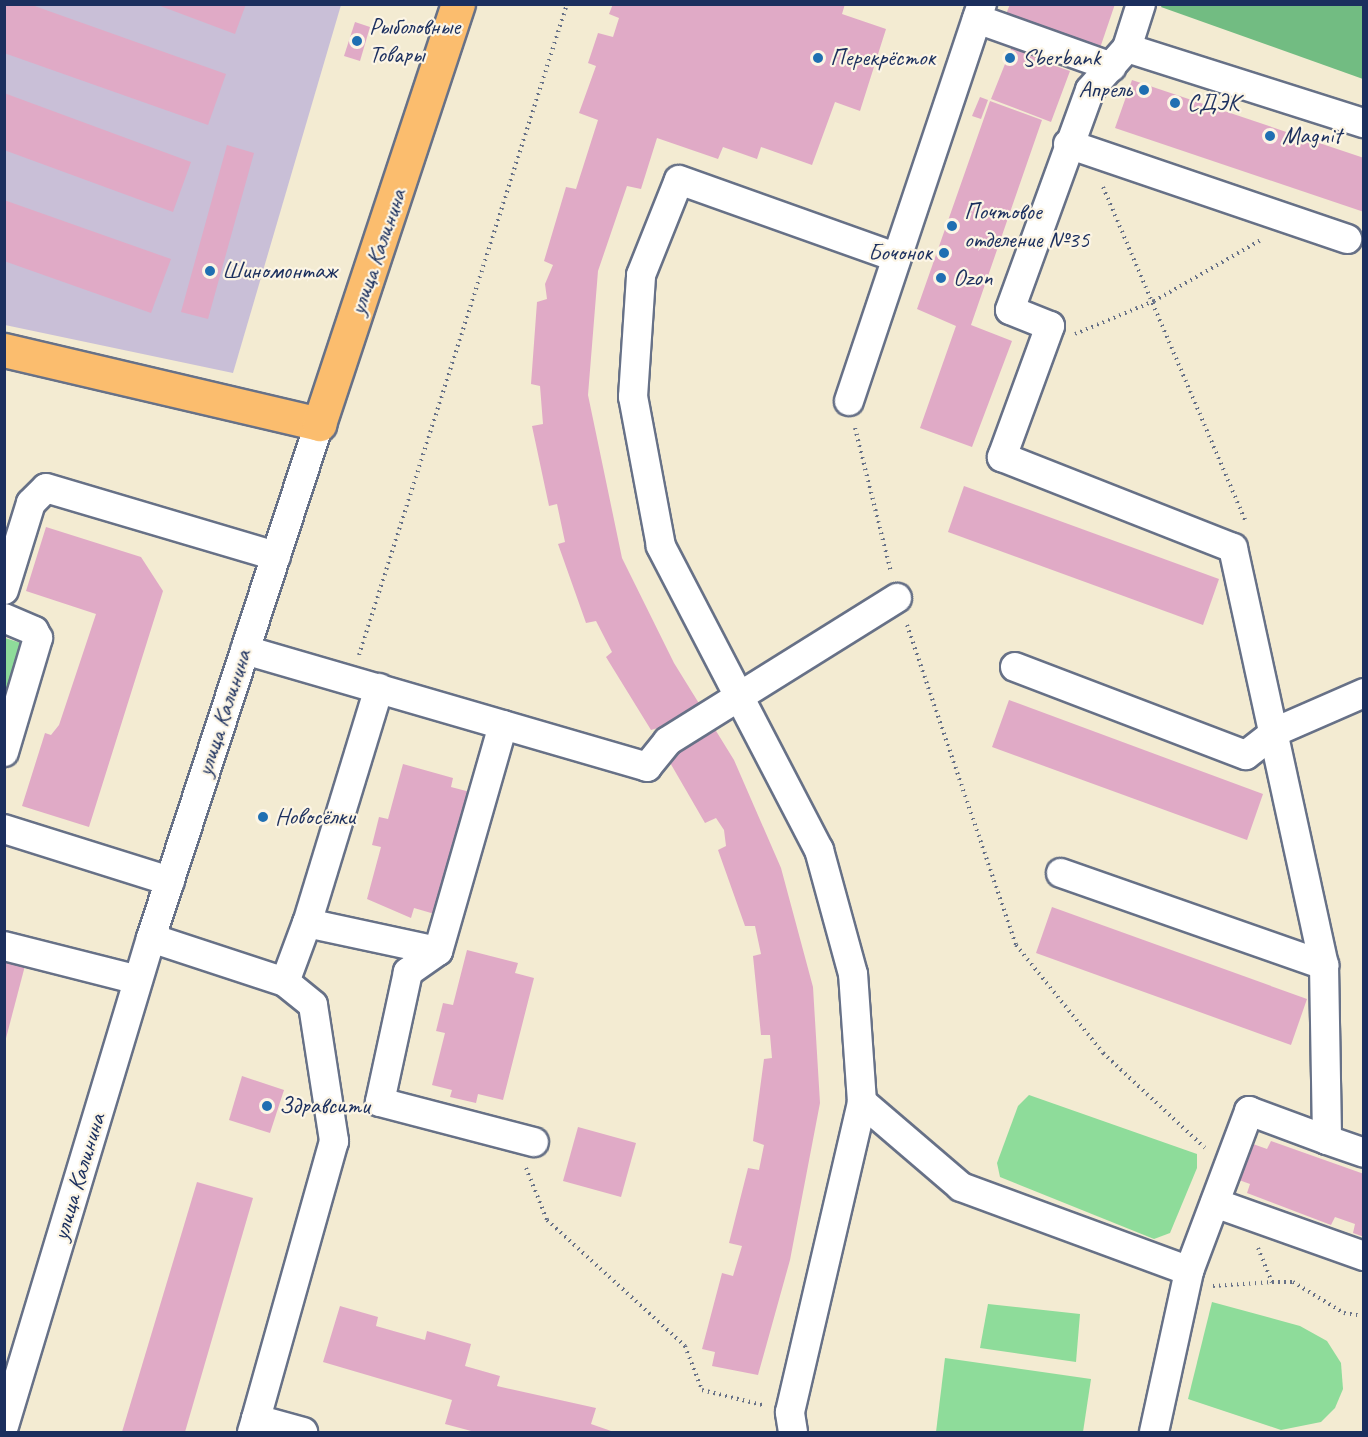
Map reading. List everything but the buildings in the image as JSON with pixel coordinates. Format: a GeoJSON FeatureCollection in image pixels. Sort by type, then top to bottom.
{"type":"FeatureCollection","features":[{"type":"Feature","properties":{"kind":"main road","name":"улица Калинина"},"geometry":{"type":"LineString","coordinates":[[319,424],[458,4]]}},
{"type":"Feature","properties":{"kind":"main road"},"geometry":{"type":"LineString","coordinates":[[4,350],[319,424]]}},
{"type":"Feature","properties":{"kind":"street"},"geometry":{"type":"LineString","coordinates":[[1142,4],[1119,57],[1090,90],[1078,148],[1010,310],[1050,326],[1002,457],[1233,548],[1277,731],[1324,965],[1327,1140]]}},
{"type":"Feature","properties":{"kind":"street"},"geometry":{"type":"LineString","coordinates":[[849,401],[893,256],[979,12],[1119,57],[1364,123]]}},
{"type":"Feature","properties":{"kind":"street"},"geometry":{"type":"LineString","coordinates":[[1078,148],[1347,239]]}},
{"type":"Feature","properties":{"kind":"street"},"geometry":{"type":"LineString","coordinates":[[791,1422],[862,1102],[853,974],[819,850],[739,693],[660,546],[633,397],[641,274],[679,180],[893,256]]}},
{"type":"Feature","properties":{"kind":"street","name":"улица Калинина"},"geometry":{"type":"LineString","coordinates":[[4,1426],[151,938],[319,424]]}},
{"type":"Feature","properties":{"kind":"street"},"geometry":{"type":"LineString","coordinates":[[4,590],[31,503],[46,488],[276,556]]}},
{"type":"Feature","properties":{"kind":"street"},"geometry":{"type":"LineString","coordinates":[[245,650],[647,767],[668,741],[739,693],[897,598]]}},
{"type":"Feature","properties":{"kind":"street"},"geometry":{"type":"LineString","coordinates":[[4,618],[34,631],[38,638],[4,752]]}},
{"type":"Feature","properties":{"kind":"street"},"geometry":{"type":"LineString","coordinates":[[1015,667],[1246,755],[1277,731],[1364,693]]}},
{"type":"Feature","properties":{"kind":"street"},"geometry":{"type":"LineString","coordinates":[[285,981],[307,923],[379,688]]}},
{"type":"Feature","properties":{"kind":"street"},"geometry":{"type":"LineString","coordinates":[[503,725],[438,951],[408,972],[380,1102],[524,1140]]}},
{"type":"Feature","properties":{"kind":"street"},"geometry":{"type":"LineString","coordinates":[[4,829],[170,880]]}},
{"type":"Feature","properties":{"kind":"street"},"geometry":{"type":"LineString","coordinates":[[1061,873],[1324,965]]}},
{"type":"Feature","properties":{"kind":"street"},"geometry":{"type":"LineString","coordinates":[[307,923],[438,951]]}},
{"type":"Feature","properties":{"kind":"street"},"geometry":{"type":"LineString","coordinates":[[151,938],[285,981],[313,1005],[334,1142],[254,1426],[303,1432]]}},
{"type":"Feature","properties":{"kind":"street"},"geometry":{"type":"LineString","coordinates":[[4,946],[138,980]]}},
{"type":"Feature","properties":{"kind":"street"},"geometry":{"type":"LineString","coordinates":[[862,1102],[961,1186],[1198,1279]]}},
{"type":"Feature","properties":{"kind":"street"},"geometry":{"type":"LineString","coordinates":[[1154,1432],[1198,1279],[1215,1203],[1249,1112],[1364,1153]]}},
{"type":"Feature","properties":{"kind":"street"},"geometry":{"type":"LineString","coordinates":[[1215,1203],[1364,1256]]}},
{"type":"Feature","properties":{"kind":"path"},"geometry":{"type":"LineString","coordinates":[[351,680],[567,4]]}},
{"type":"Feature","properties":{"kind":"path"},"geometry":{"type":"LineString","coordinates":[[1078,148],[1154,301],[1248,529]]}},
{"type":"Feature","properties":{"kind":"path"},"geometry":{"type":"LineString","coordinates":[[1042,349],[1154,301],[1294,221]]}},
{"type":"Feature","properties":{"kind":"path"},"geometry":{"type":"LineString","coordinates":[[849,401],[897,598],[1016,945],[1103,1053],[1228,1169]]}},
{"type":"Feature","properties":{"kind":"path"},"geometry":{"type":"LineString","coordinates":[[524,1140],[547,1220],[686,1346],[702,1390],[791,1422]]}},
{"type":"Feature","properties":{"kind":"path"},"geometry":{"type":"LineString","coordinates":[[1253,1238],[1272,1282]]}},
{"type":"Feature","properties":{"kind":"path"},"geometry":{"type":"LineString","coordinates":[[1198,1279],[1293,1282],[1344,1312],[1364,1316]]}},
{"type":"Feature","properties":{"kind":"shaded area"},"geometry":{"type":"Polygon","coordinates":[[[5,5],[341,5],[233,373],[5,325],[5,5]]]}},
{"type":"Feature","properties":{"kind":"green space"},"geometry":{"type":"Polygon","coordinates":[[[1162,5],[1363,5],[1363,79],[1161,7],[1162,5]]]}},
{"type":"Feature","properties":{"kind":"green space"},"geometry":{"type":"Polygon","coordinates":[[[5,638],[24,644],[5,705],[5,638]]]}},
{"type":"Feature","properties":{"kind":"green space"},"geometry":{"type":"Polygon","coordinates":[[[1029,1095],[1197,1154],[1197,1168],[1170,1233],[1154,1239],[1000,1177],[997,1163],[1018,1106],[1029,1095]]]}},
{"type":"Feature","properties":{"kind":"green space"},"geometry":{"type":"Polygon","coordinates":[[[1212,1302],[1300,1326],[1327,1341],[1341,1363],[1343,1389],[1335,1408],[1321,1422],[1281,1430],[1188,1399],[1212,1302]]]}},
{"type":"Feature","properties":{"kind":"green space"},"geometry":{"type":"Polygon","coordinates":[[[988,1304],[1080,1314],[1076,1362],[980,1348],[988,1304]]]}},
{"type":"Feature","properties":{"kind":"green space"},"geometry":{"type":"Polygon","coordinates":[[[945,1358],[1091,1379],[1083,1432],[936,1432],[945,1358]]]}},
{"type":"Feature","properties":{"kind":"place","name":"Рыболовные Товары"},"geometry":{"type":"Point","coordinates":[357,41]}},
{"type":"Feature","properties":{"kind":"place","name":"Перекрёсток"},"geometry":{"type":"Point","coordinates":[818,58]}},
{"type":"Feature","properties":{"kind":"place","name":"Sberbank"},"geometry":{"type":"Point","coordinates":[1010,58]}},
{"type":"Feature","properties":{"kind":"place","name":"Апрель"},"geometry":{"type":"Point","coordinates":[1144,90]}},
{"type":"Feature","properties":{"kind":"place","name":"СДЭК"},"geometry":{"type":"Point","coordinates":[1175,103]}},
{"type":"Feature","properties":{"kind":"place","name":"Magnit"},"geometry":{"type":"Point","coordinates":[1270,136]}},
{"type":"Feature","properties":{"kind":"place","name":"Почтовое отделение №35"},"geometry":{"type":"Point","coordinates":[952,226]}},
{"type":"Feature","properties":{"kind":"place","name":"Бочонок"},"geometry":{"type":"Point","coordinates":[944,253]}},
{"type":"Feature","properties":{"kind":"place","name":"Шиномонтаж"},"geometry":{"type":"Point","coordinates":[210,271]}},
{"type":"Feature","properties":{"kind":"place","name":"Ozon"},"geometry":{"type":"Point","coordinates":[941,278]}},
{"type":"Feature","properties":{"kind":"place","name":"Новосёлки"},"geometry":{"type":"Point","coordinates":[263,817]}},
{"type":"Feature","properties":{"kind":"place","name":"Здравсити"},"geometry":{"type":"Point","coordinates":[267,1106]}}]}
